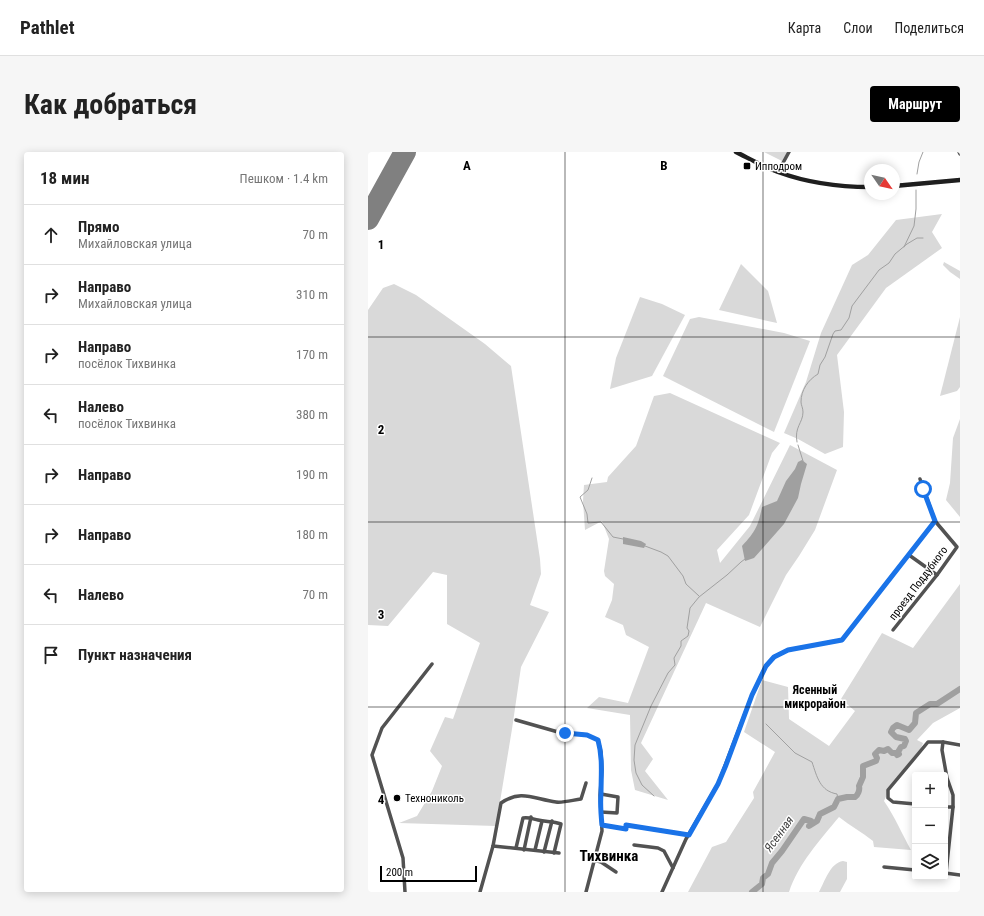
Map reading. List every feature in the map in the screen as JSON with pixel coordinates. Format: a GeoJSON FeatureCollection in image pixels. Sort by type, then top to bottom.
{"type":"FeatureCollection","features":[{"type":"Feature","properties":{"kind":"main road"},"geometry":{"type":"LineString","coordinates":[[736,152],[778,172],[799,179],[843,187],[864,187]]}},
{"type":"Feature","properties":{"kind":"main road"},"geometry":{"type":"LineString","coordinates":[[900,185],[960,180]]}},
{"type":"Feature","properties":{"kind":"street"},"geometry":{"type":"LineString","coordinates":[[778,172],[789,152]]}},
{"type":"Feature","properties":{"kind":"street"},"geometry":{"type":"LineString","coordinates":[[662,892],[689,835],[718,784],[752,695],[766,666],[774,657],[788,650],[842,640],[910,555],[935,521],[920,479]]}},
{"type":"Feature","properties":{"kind":"street","name":"проезд Поддубного"},"geometry":{"type":"LineString","coordinates":[[893,630],[937,575],[957,547],[935,521]]}},
{"type":"Feature","properties":{"kind":"street"},"geometry":{"type":"LineString","coordinates":[[910,555],[937,575]]}},
{"type":"Feature","properties":{"kind":"street"},"geometry":{"type":"LineString","coordinates":[[405,892],[403,858],[372,755],[382,728],[432,664]]}},
{"type":"Feature","properties":{"kind":"street"},"geometry":{"type":"LineString","coordinates":[[516,720],[558,732],[587,735],[598,740],[602,764],[602,831],[586,892]]}},
{"type":"Feature","properties":{"kind":"street"},"geometry":{"type":"LineString","coordinates":[[912,804],[893,802],[888,798],[888,790],[928,742],[943,742],[960,745]]}},
{"type":"Feature","properties":{"kind":"street"},"geometry":{"type":"LineString","coordinates":[[943,742],[942,750],[947,778],[953,795],[948,854]]}},
{"type":"Feature","properties":{"kind":"street"},"geometry":{"type":"LineString","coordinates":[[480,892],[493,846],[501,803],[510,797],[520,795],[558,802],[581,799],[586,783]]}},
{"type":"Feature","properties":{"kind":"street"},"geometry":{"type":"LineString","coordinates":[[601,794],[618,797],[617,813],[601,812]]}},
{"type":"Feature","properties":{"kind":"street"},"geometry":{"type":"LineString","coordinates":[[948,807],[953,807]]}},
{"type":"Feature","properties":{"kind":"street"},"geometry":{"type":"LineString","coordinates":[[516,848],[523,818],[531,818],[561,824],[554,853]]}},
{"type":"Feature","properties":{"kind":"street"},"geometry":{"type":"LineString","coordinates":[[524,850],[531,818]]}},
{"type":"Feature","properties":{"kind":"street"},"geometry":{"type":"LineString","coordinates":[[535,850],[542,821]]}},
{"type":"Feature","properties":{"kind":"street"},"geometry":{"type":"LineString","coordinates":[[544,852],[552,821]]}},
{"type":"Feature","properties":{"kind":"street"},"geometry":{"type":"LineString","coordinates":[[602,825],[626,829],[626,825],[689,835]]}},
{"type":"Feature","properties":{"kind":"street"},"geometry":{"type":"LineString","coordinates":[[634,845],[658,848],[664,851],[673,868]]}},
{"type":"Feature","properties":{"kind":"street"},"geometry":{"type":"LineString","coordinates":[[493,846],[559,853]]}},
{"type":"Feature","properties":{"kind":"street"},"geometry":{"type":"LineString","coordinates":[[594,860],[601,862],[616,872]]}},
{"type":"Feature","properties":{"kind":"street"},"geometry":{"type":"LineString","coordinates":[[884,867],[912,870]]}},
{"type":"Feature","properties":{"kind":"street"},"geometry":{"type":"LineString","coordinates":[[948,873],[960,875]]}},
{"type":"Feature","properties":{"kind":"shaded area"},"geometry":{"type":"Polygon","coordinates":[[[764,152],[788,152],[782,161],[764,152]]]}},
{"type":"Feature","properties":{"kind":"shaded area"},"geometry":{"type":"Polygon","coordinates":[[[942,214],[932,232],[942,248],[886,288],[837,355],[844,412],[843,447],[825,454],[784,433],[806,382],[821,333],[852,265],[868,255],[896,220],[942,214]]]}},
{"type":"Feature","properties":{"kind":"shaded area"},"geometry":{"type":"Polygon","coordinates":[[[944,262],[960,271],[960,279],[943,265],[944,262]]]}},
{"type":"Feature","properties":{"kind":"shaded area"},"geometry":{"type":"Polygon","coordinates":[[[741,264],[768,291],[777,323],[719,310],[741,264]]]}},
{"type":"Feature","properties":{"kind":"shaded area"},"geometry":{"type":"Polygon","coordinates":[[[394,284],[416,295],[485,344],[511,366],[540,559],[541,574],[530,605],[549,612],[521,667],[496,826],[399,823],[417,816],[432,791],[442,766],[430,751],[445,717],[453,719],[480,643],[447,624],[447,575],[433,572],[388,626],[368,625],[368,310],[383,288],[394,284]]]}},
{"type":"Feature","properties":{"kind":"shaded area"},"geometry":{"type":"Polygon","coordinates":[[[640,297],[662,304],[685,315],[652,376],[610,389],[616,358],[640,297]]]}},
{"type":"Feature","properties":{"kind":"shaded area"},"geometry":{"type":"Polygon","coordinates":[[[699,317],[784,333],[810,341],[774,432],[663,376],[690,319],[699,317]]]}},
{"type":"Feature","properties":{"kind":"shaded area"},"geometry":{"type":"Polygon","coordinates":[[[960,317],[960,387],[957,391],[940,396],[960,317]]]}},
{"type":"Feature","properties":{"kind":"shaded area"},"geometry":{"type":"Polygon","coordinates":[[[670,393],[780,443],[772,453],[749,515],[717,550],[720,563],[750,526],[790,445],[837,470],[815,530],[786,575],[760,627],[706,603],[641,743],[653,759],[645,771],[668,800],[635,790],[631,770],[630,715],[587,708],[599,697],[628,703],[649,647],[626,635],[623,625],[605,617],[612,600],[614,584],[605,576],[604,571],[609,539],[602,521],[585,530],[583,501],[584,485],[607,482],[608,477],[636,446],[654,396],[670,393]]]}},
{"type":"Feature","properties":{"kind":"shaded area"},"geometry":{"type":"Polygon","coordinates":[[[960,419],[960,517],[946,500],[950,483],[953,438],[960,419]]]}},
{"type":"Feature","properties":{"kind":"shaded area"},"geometry":{"type":"Polygon","coordinates":[[[802,460],[807,464],[798,498],[784,524],[754,558],[745,561],[742,546],[756,528],[762,507],[777,501],[786,481],[795,469],[798,462],[802,460]]]}},
{"type":"Feature","properties":{"kind":"shaded area"},"geometry":{"type":"Polygon","coordinates":[[[623,537],[641,541],[646,544],[644,548],[623,544],[623,537]]]}},
{"type":"Feature","properties":{"kind":"shaded area"},"geometry":{"type":"Polygon","coordinates":[[[960,584],[960,708],[933,723],[917,740],[923,743],[921,748],[892,783],[884,801],[911,850],[874,847],[873,841],[839,817],[817,843],[804,862],[789,892],[688,892],[712,847],[726,842],[754,798],[753,792],[775,752],[744,732],[762,680],[788,687],[789,719],[829,746],[855,711],[841,699],[882,633],[913,648],[960,584]]]}},
{"type":"Feature","properties":{"kind":"shaded area"},"geometry":{"type":"Polygon","coordinates":[[[838,862],[847,862],[847,879],[840,892],[819,892],[831,869],[838,862]]]}},
{"type":"Feature","properties":{"kind":"waterway"},"geometry":{"type":"LineString","coordinates":[[917,174],[919,162],[923,152]]}},
{"type":"Feature","properties":{"kind":"waterway"},"geometry":{"type":"LineString","coordinates":[[904,247],[914,226],[916,190]]}},
{"type":"Feature","properties":{"kind":"waterway"},"geometry":{"type":"LineString","coordinates":[[797,442],[796,437],[803,416],[801,402],[802,393],[808,382],[818,374],[820,365],[825,357],[833,334],[835,331],[841,330],[849,318],[852,306],[879,270],[889,263],[895,254],[907,244],[917,238],[923,238]]}},
{"type":"Feature","properties":{"kind":"waterway"},"geometry":{"type":"LineString","coordinates":[[798,445],[803,461]]}},
{"type":"Feature","properties":{"kind":"waterway"},"geometry":{"type":"LineString","coordinates":[[592,478],[588,490],[580,497],[587,514],[588,523],[601,522],[613,537],[623,539]]}},
{"type":"Feature","properties":{"kind":"waterway"},"geometry":{"type":"LineString","coordinates":[[645,546],[668,556],[683,576],[686,584],[699,596]]}},
{"type":"Feature","properties":{"kind":"waterway"},"geometry":{"type":"LineString","coordinates":[[654,796],[642,785],[636,773],[634,760],[635,745],[651,706],[668,673],[675,665],[674,658],[681,646],[681,641],[688,636],[689,631],[687,628],[690,608],[699,597],[745,559]]}},
{"type":"Feature","properties":{"kind":"waterway","name":"Ясенная"},"geometry":{"type":"LineString","coordinates":[[752,892],[762,884],[763,878],[768,874],[772,863],[804,819],[811,821],[809,826],[817,821],[820,814],[834,807],[838,799],[855,797],[863,777],[863,766],[876,761],[877,758],[875,754],[879,750],[884,751],[888,749],[892,753],[896,753],[897,755],[899,754],[898,752],[901,747],[904,746],[906,741],[905,739],[896,737],[891,732],[893,728],[897,725],[909,730],[915,723],[916,713],[930,704],[937,704],[960,689]]}},
{"type":"Feature","properties":{"kind":"waterway"},"geometry":{"type":"LineString","coordinates":[[766,724],[795,753],[812,762],[823,787],[837,794],[838,799]]}},
{"type":"Feature","properties":{"kind":"runway"},"geometry":{"type":"LineString","coordinates":[[368,219],[405,152]]}},
{"type":"Feature","properties":{"kind":"place","name":"Ипподром"},"geometry":{"type":"Point","coordinates":[747,166]}},
{"type":"Feature","properties":{"kind":"place","name":"Технониколь"},"geometry":{"type":"Point","coordinates":[397,798]}},
{"type":"Feature","properties":{"kind":"district","name":"Ясенный микрорайон"},"geometry":{"type":"Point","coordinates":[815,697]}},
{"type":"Feature","properties":{"kind":"district","name":"Тихвинка"},"geometry":{"type":"Point","coordinates":[609,856]}},
{"type":"Feature","properties":{"kind":"route"},"geometry":{"type":"LineString","coordinates":[[565,733],[587,735],[598,740],[601,752],[602,770],[600,795],[602,825],[626,829],[626,825],[689,835],[708,799],[718,784],[752,695],[766,666],[774,657],[788,650],[842,640],[910,555],[935,521],[923,489]]}}]}
